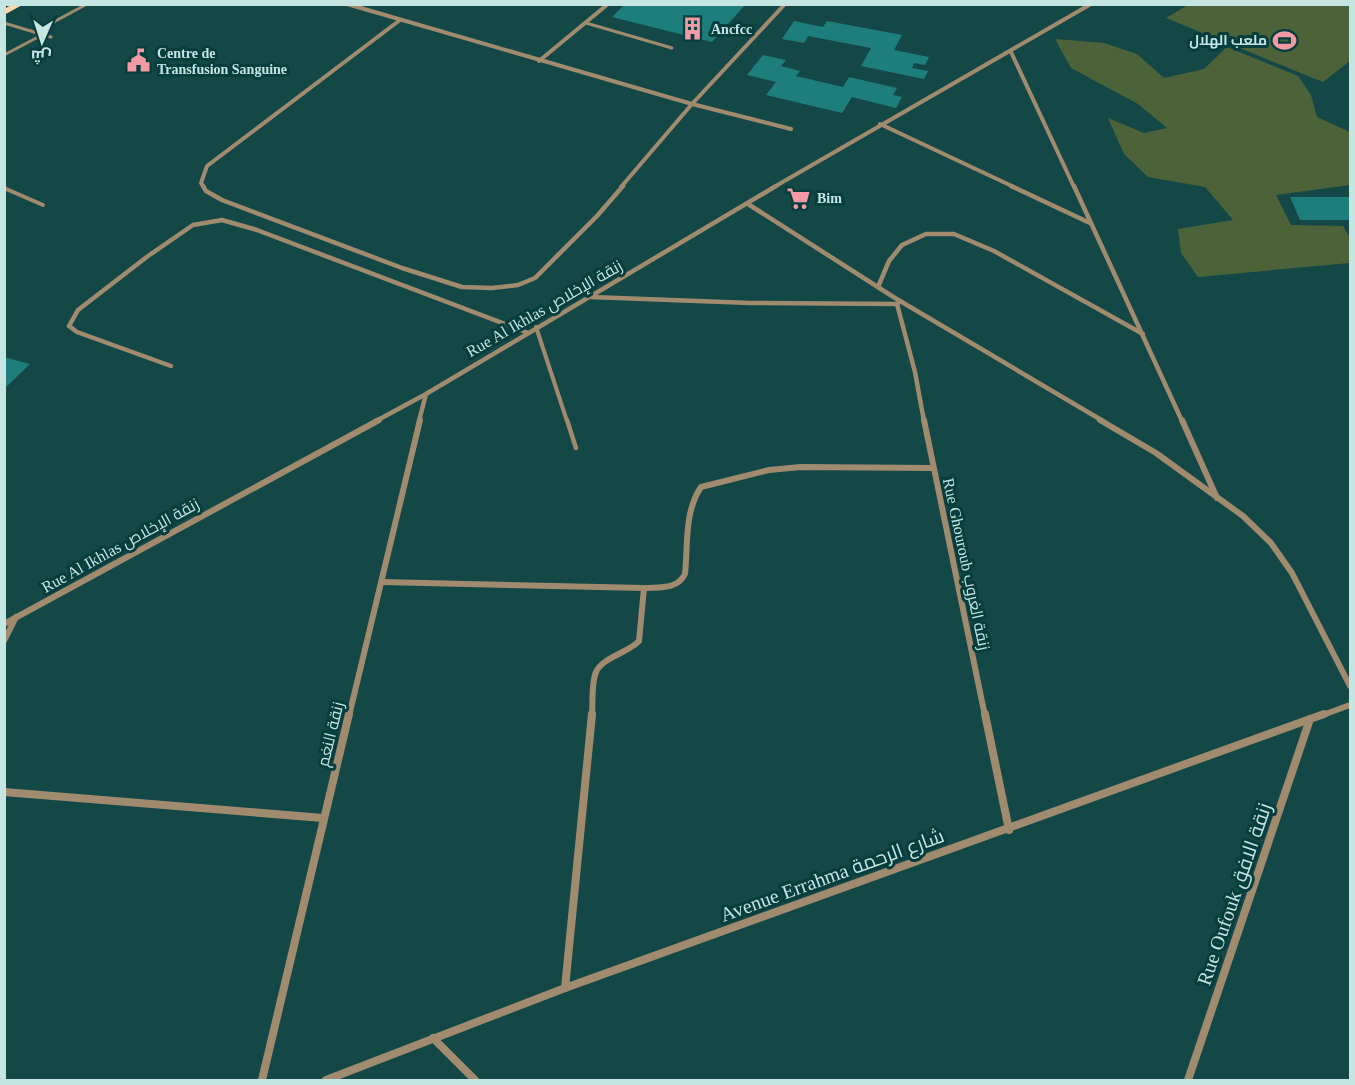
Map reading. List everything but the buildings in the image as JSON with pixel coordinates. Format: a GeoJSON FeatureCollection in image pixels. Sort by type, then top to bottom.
{"type":"FeatureCollection","features":[{"type":"Feature","properties":{"kind":"main road"},"geometry":{"type":"LineString","coordinates":[[4,13],[20,4]]}},
{"type":"Feature","properties":{"kind":"street"},"geometry":{"type":"LineString","coordinates":[[347,4],[692,104],[791,129]]}},
{"type":"Feature","properties":{"kind":"street"},"geometry":{"type":"LineString","coordinates":[[540,61],[608,4]]}},
{"type":"Feature","properties":{"kind":"street"},"geometry":{"type":"LineString","coordinates":[[400,20],[207,166],[201,183],[206,191],[222,200],[278,223],[462,287],[492,288],[518,285],[535,278],[597,216],[692,104],[785,4]]}},
{"type":"Feature","properties":{"kind":"street","name":"Rue Al Ikhlas زنقة الإخلاص"},"geometry":{"type":"LineString","coordinates":[[4,624],[426,394],[526,332],[880,124],[1011,52],[1091,4]]}},
{"type":"Feature","properties":{"kind":"street"},"geometry":{"type":"LineString","coordinates":[[1011,52],[1143,334],[1217,499]]}},
{"type":"Feature","properties":{"kind":"street"},"geometry":{"type":"LineString","coordinates":[[880,124],[1091,223]]}},
{"type":"Feature","properties":{"kind":"street"},"geometry":{"type":"LineString","coordinates":[[747,204],[905,304],[1156,453],[1243,516],[1264,536],[1292,573],[1350,686]]}},
{"type":"Feature","properties":{"kind":"street"},"geometry":{"type":"LineString","coordinates":[[171,366],[77,332],[69,326],[71,318],[78,310],[148,256],[192,225],[206,221],[222,220],[257,230],[526,332]]}},
{"type":"Feature","properties":{"kind":"street"},"geometry":{"type":"LineString","coordinates":[[878,286],[893,257],[908,240],[933,232],[962,237],[1012,260],[1143,334]]}},
{"type":"Feature","properties":{"kind":"street"},"geometry":{"type":"LineString","coordinates":[[589,297],[750,303],[905,304]]}},
{"type":"Feature","properties":{"kind":"street","name":"Rue Ghouroub زنقة الغروب"},"geometry":{"type":"LineString","coordinates":[[897,304],[915,372],[1009,830]]}},
{"type":"Feature","properties":{"kind":"street","name":"زنقة النغم"},"geometry":{"type":"LineString","coordinates":[[262,1080],[426,394]]}},
{"type":"Feature","properties":{"kind":"street"},"geometry":{"type":"LineString","coordinates":[[381,582],[644,588],[673,586],[681,582],[685,574],[694,494],[700,488],[769,470],[801,466],[933,468]]}},
{"type":"Feature","properties":{"kind":"street"},"geometry":{"type":"LineString","coordinates":[[565,988],[596,673],[599,667],[626,653],[639,641],[644,588]]}},
{"type":"Feature","properties":{"kind":"street"},"geometry":{"type":"LineString","coordinates":[[4,641],[16,617]]}},
{"type":"Feature","properties":{"kind":"street","name":"Avenue Errahma شارع الرحمة"},"geometry":{"type":"LineString","coordinates":[[326,1080],[565,988],[1009,830],[1350,705]]}},
{"type":"Feature","properties":{"kind":"street","name":"Rue Oufouk زنقة الافق"},"geometry":{"type":"LineString","coordinates":[[1188,1080],[1310,719]]}},
{"type":"Feature","properties":{"kind":"street"},"geometry":{"type":"LineString","coordinates":[[4,792],[323,818]]}},
{"type":"Feature","properties":{"kind":"street"},"geometry":{"type":"LineString","coordinates":[[433,1038],[475,1080]]}},
{"type":"Feature","properties":{"kind":"lane"},"geometry":{"type":"LineString","coordinates":[[35,32],[87,4]]}},
{"type":"Feature","properties":{"kind":"lane"},"geometry":{"type":"LineString","coordinates":[[4,23],[51,37]]}},
{"type":"Feature","properties":{"kind":"lane"},"geometry":{"type":"LineString","coordinates":[[585,23],[672,48]]}},
{"type":"Feature","properties":{"kind":"lane"},"geometry":{"type":"LineString","coordinates":[[4,55],[43,35]]}},
{"type":"Feature","properties":{"kind":"lane"},"geometry":{"type":"LineString","coordinates":[[4,188],[43,205]]}},
{"type":"Feature","properties":{"kind":"lane"},"geometry":{"type":"LineString","coordinates":[[536,327],[576,448]]}},
{"type":"Feature","properties":{"kind":"green space","name":"ملعب الهلال"},"geometry":{"type":"Polygon","coordinates":[[[1188,5],[1350,5],[1350,61],[1323,82],[1166,18],[1188,5]]]}},
{"type":"Feature","properties":{"kind":"green space"},"geometry":{"type":"Polygon","coordinates":[[[1055,39],[1104,43],[1137,54],[1164,78],[1204,69],[1227,47],[1298,76],[1311,95],[1317,117],[1350,132],[1350,185],[1276,195],[1291,225],[1343,226],[1350,238],[1350,263],[1198,277],[1181,253],[1178,229],[1233,220],[1205,187],[1148,177],[1124,154],[1108,118],[1144,133],[1167,128],[1138,104],[1071,68],[1055,39]]]}},
{"type":"Feature","properties":{"kind":"place","name":"Ancfcc"},"geometry":{"type":"Point","coordinates":[693,29]}},
{"type":"Feature","properties":{"kind":"place","name":"ملعب الهلال"},"geometry":{"type":"Point","coordinates":[1285,40]}},
{"type":"Feature","properties":{"kind":"place","name":"Centre de Transfusion Sanguine"},"geometry":{"type":"Point","coordinates":[139,61]}},
{"type":"Feature","properties":{"kind":"place","name":"Bim"},"geometry":{"type":"Point","coordinates":[799,198]}}]}
